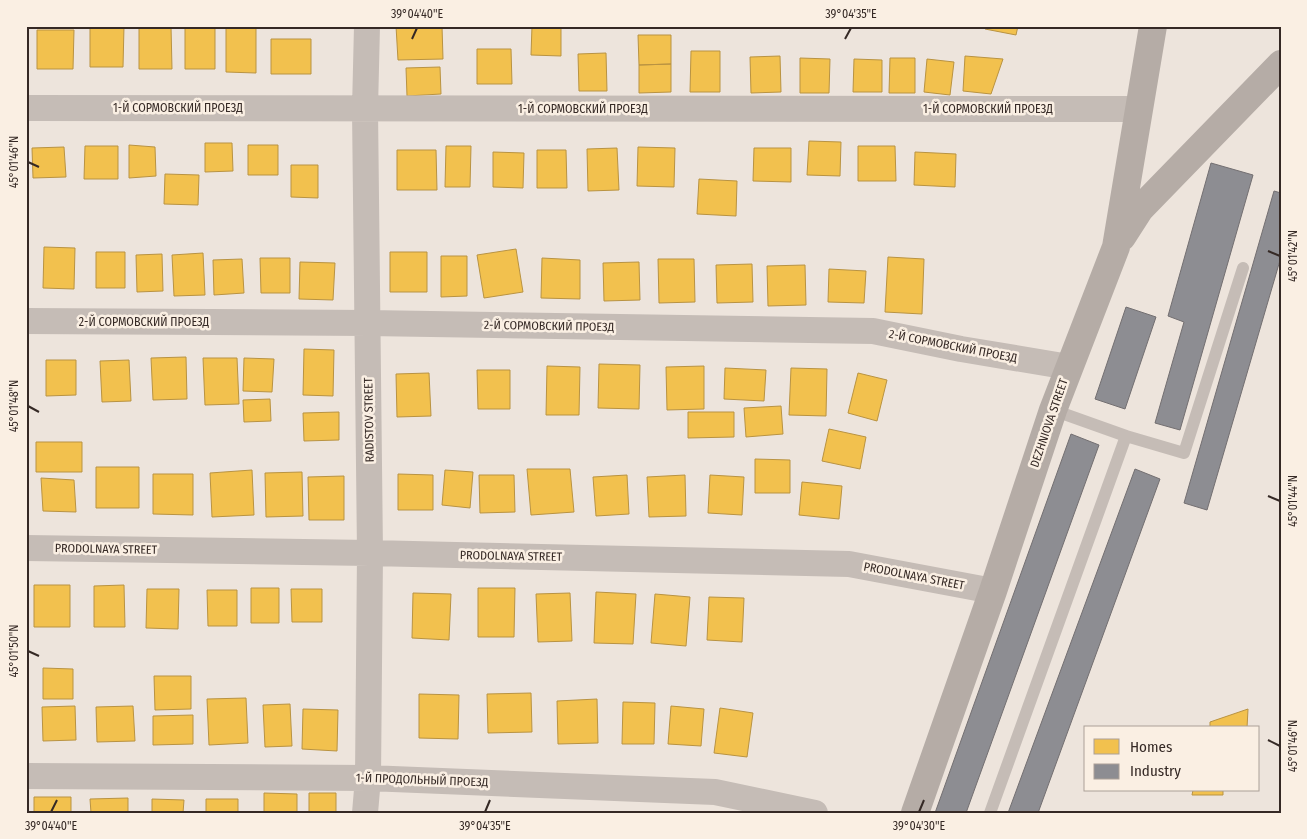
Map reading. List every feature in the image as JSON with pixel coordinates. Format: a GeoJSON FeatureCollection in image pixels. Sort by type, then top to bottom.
{"type":"FeatureCollection","features":[{"type":"Feature","properties":{"kind":"street","name":"RADISTOV STREET"},"geometry":{"type":"LineString","coordinates":[[366,813],[370,553],[365,109],[367,26]]}},
{"type":"Feature","properties":{"kind":"street","name":"DEZHNIOVA STREET"},"geometry":{"type":"LineString","coordinates":[[914,813],[1053,410],[1116,247],[1153,26]]}},
{"type":"Feature","properties":{"kind":"street"},"geometry":{"type":"LineString","coordinates":[[1116,247],[1127,227],[1146,203],[1281,64]]}},
{"type":"Feature","properties":{"kind":"street","name":"1-Й СОРМОВСКИЙ ПРОЕЗД"},"geometry":{"type":"LineString","coordinates":[[26,108],[1139,109]]}},
{"type":"Feature","properties":{"kind":"street","name":"2-Й СОРМОВСКИЙ ПРОЕЗД"},"geometry":{"type":"LineString","coordinates":[[26,322],[368,323],[873,331],[961,349],[1069,367]]}},
{"type":"Feature","properties":{"kind":"street","name":"PRODOLNAYA STREET"},"geometry":{"type":"LineString","coordinates":[[26,548],[370,553],[849,564],[992,591]]}},
{"type":"Feature","properties":{"kind":"street","name":"1-Й ПРОДОЛЬНЫЙ ПРОЕЗД"},"geometry":{"type":"LineString","coordinates":[[26,776],[368,778],[715,792],[815,813]]}},
{"type":"Feature","properties":{"kind":"lane"},"geometry":{"type":"LineString","coordinates":[[1053,410],[1126,436],[1184,453],[1243,268]]}},
{"type":"Feature","properties":{"kind":"lane"},"geometry":{"type":"LineString","coordinates":[[990,813],[1126,436]]}},
{"type":"Feature","properties":{"kind":"building: Homes"},"geometry":{"type":"Polygon","coordinates":[[[90,26],[124,26],[123,67],[90,67],[90,26]]]}},
{"type":"Feature","properties":{"kind":"building: Homes"},"geometry":{"type":"Polygon","coordinates":[[[139,26],[171,26],[172,69],[139,69],[139,26]]]}},
{"type":"Feature","properties":{"kind":"building: Homes"},"geometry":{"type":"Polygon","coordinates":[[[185,26],[215,26],[215,69],[185,69],[185,26]]]}},
{"type":"Feature","properties":{"kind":"building: Homes"},"geometry":{"type":"Polygon","coordinates":[[[226,26],[256,26],[256,73],[226,72],[226,26]]]}},
{"type":"Feature","properties":{"kind":"building: Homes"},"geometry":{"type":"Polygon","coordinates":[[[396,26],[442,26],[443,59],[398,60],[396,26]]]}},
{"type":"Feature","properties":{"kind":"building: Homes"},"geometry":{"type":"Polygon","coordinates":[[[532,26],[561,26],[561,56],[531,55],[532,26]]]}},
{"type":"Feature","properties":{"kind":"building: Homes"},"geometry":{"type":"Polygon","coordinates":[[[986,26],[1018,26],[1016,35],[985,29],[986,26]]]}},
{"type":"Feature","properties":{"kind":"building: Homes"},"geometry":{"type":"Polygon","coordinates":[[[37,30],[74,30],[73,69],[37,69],[37,30]]]}},
{"type":"Feature","properties":{"kind":"building: Homes"},"geometry":{"type":"Polygon","coordinates":[[[638,35],[671,35],[671,64],[639,65],[638,35]]]}},
{"type":"Feature","properties":{"kind":"building: Homes"},"geometry":{"type":"Polygon","coordinates":[[[271,39],[311,39],[311,74],[271,74],[271,39]]]}},
{"type":"Feature","properties":{"kind":"building: Homes"},"geometry":{"type":"Polygon","coordinates":[[[477,49],[511,49],[512,84],[477,84],[477,49]]]}},
{"type":"Feature","properties":{"kind":"building: Homes"},"geometry":{"type":"Polygon","coordinates":[[[691,51],[720,51],[720,92],[690,92],[691,51]]]}},
{"type":"Feature","properties":{"kind":"building: Homes"},"geometry":{"type":"Polygon","coordinates":[[[606,53],[607,91],[579,91],[578,54],[606,53]]]}},
{"type":"Feature","properties":{"kind":"building: Homes"},"geometry":{"type":"Polygon","coordinates":[[[780,56],[781,92],[751,93],[750,57],[780,56]]]}},
{"type":"Feature","properties":{"kind":"building: Homes"},"geometry":{"type":"Polygon","coordinates":[[[965,56],[1003,59],[991,94],[963,91],[965,56]]]}},
{"type":"Feature","properties":{"kind":"building: Homes"},"geometry":{"type":"Polygon","coordinates":[[[800,58],[830,59],[829,93],[800,93],[800,58]]]}},
{"type":"Feature","properties":{"kind":"building: Homes"},"geometry":{"type":"Polygon","coordinates":[[[890,58],[915,58],[915,93],[889,93],[890,58]]]}},
{"type":"Feature","properties":{"kind":"building: Homes"},"geometry":{"type":"Polygon","coordinates":[[[854,59],[882,60],[882,92],[853,92],[854,59]]]}},
{"type":"Feature","properties":{"kind":"building: Homes"},"geometry":{"type":"Polygon","coordinates":[[[927,59],[954,62],[950,95],[924,92],[927,59]]]}},
{"type":"Feature","properties":{"kind":"building: Homes"},"geometry":{"type":"Polygon","coordinates":[[[671,64],[671,92],[639,93],[639,65],[671,64]]]}},
{"type":"Feature","properties":{"kind":"building: Homes"},"geometry":{"type":"Polygon","coordinates":[[[440,67],[441,94],[407,96],[406,68],[440,67]]]}},
{"type":"Feature","properties":{"kind":"building: Homes"},"geometry":{"type":"Polygon","coordinates":[[[809,141],[841,142],[840,176],[807,175],[809,141]]]}},
{"type":"Feature","properties":{"kind":"building: Homes"},"geometry":{"type":"Polygon","coordinates":[[[205,143],[232,143],[233,171],[205,172],[205,143]]]}},
{"type":"Feature","properties":{"kind":"building: Homes"},"geometry":{"type":"Polygon","coordinates":[[[129,145],[155,147],[156,176],[129,178],[129,145]]]}},
{"type":"Feature","properties":{"kind":"building: Homes"},"geometry":{"type":"Polygon","coordinates":[[[248,145],[278,145],[278,175],[248,175],[248,145]]]}},
{"type":"Feature","properties":{"kind":"building: Homes"},"geometry":{"type":"Polygon","coordinates":[[[85,146],[118,146],[118,179],[84,179],[85,146]]]}},
{"type":"Feature","properties":{"kind":"building: Homes"},"geometry":{"type":"Polygon","coordinates":[[[446,146],[471,146],[470,187],[445,187],[446,146]]]}},
{"type":"Feature","properties":{"kind":"building: Homes"},"geometry":{"type":"Polygon","coordinates":[[[858,146],[895,146],[896,181],[858,181],[858,146]]]}},
{"type":"Feature","properties":{"kind":"building: Homes"},"geometry":{"type":"Polygon","coordinates":[[[64,147],[66,177],[33,178],[32,148],[64,147]]]}},
{"type":"Feature","properties":{"kind":"building: Homes"},"geometry":{"type":"Polygon","coordinates":[[[638,147],[675,148],[674,187],[637,186],[638,147]]]}},
{"type":"Feature","properties":{"kind":"building: Homes"},"geometry":{"type":"Polygon","coordinates":[[[617,148],[619,190],[588,191],[587,149],[617,148]]]}},
{"type":"Feature","properties":{"kind":"building: Homes"},"geometry":{"type":"Polygon","coordinates":[[[754,148],[791,148],[791,182],[753,181],[754,148]]]}},
{"type":"Feature","properties":{"kind":"building: Homes"},"geometry":{"type":"Polygon","coordinates":[[[397,150],[436,150],[437,190],[397,190],[397,150]]]}},
{"type":"Feature","properties":{"kind":"building: Homes"},"geometry":{"type":"Polygon","coordinates":[[[537,150],[566,150],[567,188],[537,188],[537,150]]]}},
{"type":"Feature","properties":{"kind":"building: Homes"},"geometry":{"type":"Polygon","coordinates":[[[493,152],[524,153],[523,188],[493,187],[493,152]]]}},
{"type":"Feature","properties":{"kind":"building: Homes"},"geometry":{"type":"Polygon","coordinates":[[[915,152],[956,154],[955,187],[914,185],[915,152]]]}},
{"type":"Feature","properties":{"kind":"building: Homes"},"geometry":{"type":"Polygon","coordinates":[[[291,165],[318,165],[318,198],[291,197],[291,165]]]}},
{"type":"Feature","properties":{"kind":"building: Homes"},"geometry":{"type":"Polygon","coordinates":[[[165,174],[199,175],[198,205],[164,204],[165,174]]]}},
{"type":"Feature","properties":{"kind":"building: Homes"},"geometry":{"type":"Polygon","coordinates":[[[699,179],[737,181],[736,216],[697,214],[699,179]]]}},
{"type":"Feature","properties":{"kind":"building: Homes"},"geometry":{"type":"Polygon","coordinates":[[[44,247],[75,248],[74,289],[43,288],[44,247]]]}},
{"type":"Feature","properties":{"kind":"building: Homes"},"geometry":{"type":"Polygon","coordinates":[[[516,249],[523,292],[484,298],[477,255],[516,249]]]}},
{"type":"Feature","properties":{"kind":"building: Homes"},"geometry":{"type":"Polygon","coordinates":[[[96,252],[125,252],[125,288],[96,288],[96,252]]]}},
{"type":"Feature","properties":{"kind":"building: Homes"},"geometry":{"type":"Polygon","coordinates":[[[390,252],[427,252],[427,292],[390,292],[390,252]]]}},
{"type":"Feature","properties":{"kind":"building: Homes"},"geometry":{"type":"Polygon","coordinates":[[[203,253],[205,295],[174,296],[172,255],[203,253]]]}},
{"type":"Feature","properties":{"kind":"building: Homes"},"geometry":{"type":"Polygon","coordinates":[[[162,254],[163,291],[137,292],[136,255],[162,254]]]}},
{"type":"Feature","properties":{"kind":"building: Homes"},"geometry":{"type":"Polygon","coordinates":[[[441,256],[467,256],[467,296],[441,297],[441,256]]]}},
{"type":"Feature","properties":{"kind":"building: Homes"},"geometry":{"type":"Polygon","coordinates":[[[888,257],[924,259],[922,314],[885,312],[888,257]]]}},
{"type":"Feature","properties":{"kind":"building: Homes"},"geometry":{"type":"Polygon","coordinates":[[[260,258],[290,258],[290,293],[261,293],[260,258]]]}},
{"type":"Feature","properties":{"kind":"building: Homes"},"geometry":{"type":"Polygon","coordinates":[[[542,258],[580,260],[580,299],[541,298],[542,258]]]}},
{"type":"Feature","properties":{"kind":"building: Homes"},"geometry":{"type":"Polygon","coordinates":[[[242,259],[244,293],[214,295],[213,260],[242,259]]]}},
{"type":"Feature","properties":{"kind":"building: Homes"},"geometry":{"type":"Polygon","coordinates":[[[658,259],[694,259],[695,302],[659,303],[658,259]]]}},
{"type":"Feature","properties":{"kind":"building: Homes"},"geometry":{"type":"Polygon","coordinates":[[[300,262],[335,263],[333,300],[299,299],[300,262]]]}},
{"type":"Feature","properties":{"kind":"building: Homes"},"geometry":{"type":"Polygon","coordinates":[[[639,262],[640,300],[604,301],[603,263],[639,262]]]}},
{"type":"Feature","properties":{"kind":"building: Homes"},"geometry":{"type":"Polygon","coordinates":[[[752,264],[753,302],[717,303],[716,265],[752,264]]]}},
{"type":"Feature","properties":{"kind":"building: Homes"},"geometry":{"type":"Polygon","coordinates":[[[805,265],[806,305],[768,306],[767,266],[805,265]]]}},
{"type":"Feature","properties":{"kind":"building: Homes"},"geometry":{"type":"Polygon","coordinates":[[[829,269],[866,271],[864,303],[828,302],[829,269]]]}},
{"type":"Feature","properties":{"kind":"building: Homes"},"geometry":{"type":"Polygon","coordinates":[[[304,349],[334,350],[333,396],[303,395],[304,349]]]}},
{"type":"Feature","properties":{"kind":"building: Homes"},"geometry":{"type":"Polygon","coordinates":[[[186,357],[187,399],[153,400],[151,358],[186,357]]]}},
{"type":"Feature","properties":{"kind":"building: Homes"},"geometry":{"type":"Polygon","coordinates":[[[203,358],[237,358],[239,404],[205,405],[203,358]]]}},
{"type":"Feature","properties":{"kind":"building: Homes"},"geometry":{"type":"Polygon","coordinates":[[[244,358],[274,359],[272,392],[243,391],[244,358]]]}},
{"type":"Feature","properties":{"kind":"building: Homes"},"geometry":{"type":"Polygon","coordinates":[[[46,360],[76,360],[76,395],[46,396],[46,360]]]}},
{"type":"Feature","properties":{"kind":"building: Homes"},"geometry":{"type":"Polygon","coordinates":[[[129,360],[131,401],[102,402],[100,361],[129,360]]]}},
{"type":"Feature","properties":{"kind":"building: Homes"},"geometry":{"type":"Polygon","coordinates":[[[599,364],[640,365],[639,409],[598,408],[599,364]]]}},
{"type":"Feature","properties":{"kind":"building: Homes"},"geometry":{"type":"Polygon","coordinates":[[[547,366],[580,367],[579,415],[546,415],[547,366]]]}},
{"type":"Feature","properties":{"kind":"building: Homes"},"geometry":{"type":"Polygon","coordinates":[[[704,366],[704,409],[667,410],[666,367],[704,366]]]}},
{"type":"Feature","properties":{"kind":"building: Homes"},"geometry":{"type":"Polygon","coordinates":[[[725,368],[766,370],[764,401],[724,399],[725,368]]]}},
{"type":"Feature","properties":{"kind":"building: Homes"},"geometry":{"type":"Polygon","coordinates":[[[791,368],[827,369],[826,416],[789,415],[791,368]]]}},
{"type":"Feature","properties":{"kind":"building: Homes"},"geometry":{"type":"Polygon","coordinates":[[[477,370],[510,370],[510,409],[478,409],[477,370]]]}},
{"type":"Feature","properties":{"kind":"building: Homes"},"geometry":{"type":"Polygon","coordinates":[[[429,373],[431,416],[397,417],[396,374],[429,373]]]}},
{"type":"Feature","properties":{"kind":"building: Homes"},"geometry":{"type":"Polygon","coordinates":[[[858,373],[887,380],[877,421],[848,413],[858,373]]]}},
{"type":"Feature","properties":{"kind":"building: Homes"},"geometry":{"type":"Polygon","coordinates":[[[270,399],[271,421],[244,422],[243,400],[270,399]]]}},
{"type":"Feature","properties":{"kind":"building: Homes"},"geometry":{"type":"Polygon","coordinates":[[[781,406],[783,434],[746,437],[744,408],[781,406]]]}},
{"type":"Feature","properties":{"kind":"building: Homes"},"geometry":{"type":"Polygon","coordinates":[[[339,412],[339,440],[304,441],[303,413],[339,412]]]}},
{"type":"Feature","properties":{"kind":"building: Homes"},"geometry":{"type":"Polygon","coordinates":[[[688,412],[734,412],[734,437],[688,438],[688,412]]]}},
{"type":"Feature","properties":{"kind":"building: Homes"},"geometry":{"type":"Polygon","coordinates":[[[829,429],[866,437],[860,469],[822,461],[829,429]]]}},
{"type":"Feature","properties":{"kind":"building: Homes"},"geometry":{"type":"Polygon","coordinates":[[[36,442],[82,442],[82,472],[36,472],[36,442]]]}},
{"type":"Feature","properties":{"kind":"building: Homes"},"geometry":{"type":"Polygon","coordinates":[[[755,459],[790,460],[790,493],[755,493],[755,459]]]}},
{"type":"Feature","properties":{"kind":"building: Homes"},"geometry":{"type":"Polygon","coordinates":[[[96,467],[139,467],[139,508],[96,508],[96,467]]]}},
{"type":"Feature","properties":{"kind":"building: Homes"},"geometry":{"type":"Polygon","coordinates":[[[527,469],[570,469],[574,512],[531,515],[527,469]]]}},
{"type":"Feature","properties":{"kind":"building: Homes"},"geometry":{"type":"Polygon","coordinates":[[[252,470],[254,515],[212,517],[210,473],[252,470]]]}},
{"type":"Feature","properties":{"kind":"building: Homes"},"geometry":{"type":"Polygon","coordinates":[[[445,470],[473,472],[470,508],[442,505],[445,470]]]}},
{"type":"Feature","properties":{"kind":"building: Homes"},"geometry":{"type":"Polygon","coordinates":[[[302,472],[303,516],[266,517],[265,473],[302,472]]]}},
{"type":"Feature","properties":{"kind":"building: Homes"},"geometry":{"type":"Polygon","coordinates":[[[153,474],[193,474],[193,515],[153,514],[153,474]]]}},
{"type":"Feature","properties":{"kind":"building: Homes"},"geometry":{"type":"Polygon","coordinates":[[[398,474],[433,475],[433,510],[398,510],[398,474]]]}},
{"type":"Feature","properties":{"kind":"building: Homes"},"geometry":{"type":"Polygon","coordinates":[[[479,475],[514,475],[515,512],[480,513],[479,475]]]}},
{"type":"Feature","properties":{"kind":"building: Homes"},"geometry":{"type":"Polygon","coordinates":[[[627,475],[629,514],[596,516],[593,477],[627,475]]]}},
{"type":"Feature","properties":{"kind":"building: Homes"},"geometry":{"type":"Polygon","coordinates":[[[685,475],[686,516],[649,517],[647,477],[685,475]]]}},
{"type":"Feature","properties":{"kind":"building: Homes"},"geometry":{"type":"Polygon","coordinates":[[[710,475],[744,477],[742,515],[708,513],[710,475]]]}},
{"type":"Feature","properties":{"kind":"building: Homes"},"geometry":{"type":"Polygon","coordinates":[[[344,476],[344,520],[309,520],[308,477],[344,476]]]}},
{"type":"Feature","properties":{"kind":"building: Homes"},"geometry":{"type":"Polygon","coordinates":[[[41,478],[74,480],[76,512],[43,511],[41,478]]]}},
{"type":"Feature","properties":{"kind":"building: Homes"},"geometry":{"type":"Polygon","coordinates":[[[802,482],[842,486],[839,519],[799,515],[802,482]]]}},
{"type":"Feature","properties":{"kind":"building: Homes"},"geometry":{"type":"Polygon","coordinates":[[[34,585],[70,585],[70,627],[34,627],[34,585]]]}},
{"type":"Feature","properties":{"kind":"building: Homes"},"geometry":{"type":"Polygon","coordinates":[[[124,585],[125,627],[94,627],[94,586],[124,585]]]}},
{"type":"Feature","properties":{"kind":"building: Homes"},"geometry":{"type":"Polygon","coordinates":[[[251,588],[279,588],[279,623],[251,623],[251,588]]]}},
{"type":"Feature","properties":{"kind":"building: Homes"},"geometry":{"type":"Polygon","coordinates":[[[478,588],[515,588],[514,637],[478,637],[478,588]]]}},
{"type":"Feature","properties":{"kind":"building: Homes"},"geometry":{"type":"Polygon","coordinates":[[[147,589],[179,589],[178,629],[146,628],[147,589]]]}},
{"type":"Feature","properties":{"kind":"building: Homes"},"geometry":{"type":"Polygon","coordinates":[[[291,589],[322,589],[322,622],[292,622],[291,589]]]}},
{"type":"Feature","properties":{"kind":"building: Homes"},"geometry":{"type":"Polygon","coordinates":[[[207,590],[237,590],[237,626],[208,626],[207,590]]]}},
{"type":"Feature","properties":{"kind":"building: Homes"},"geometry":{"type":"Polygon","coordinates":[[[596,592],[636,594],[633,644],[594,643],[596,592]]]}},
{"type":"Feature","properties":{"kind":"building: Homes"},"geometry":{"type":"Polygon","coordinates":[[[413,593],[451,594],[449,640],[412,638],[413,593]]]}},
{"type":"Feature","properties":{"kind":"building: Homes"},"geometry":{"type":"Polygon","coordinates":[[[570,593],[572,641],[538,642],[536,594],[570,593]]]}},
{"type":"Feature","properties":{"kind":"building: Homes"},"geometry":{"type":"Polygon","coordinates":[[[655,594],[690,597],[686,646],[651,643],[655,594]]]}},
{"type":"Feature","properties":{"kind":"building: Homes"},"geometry":{"type":"Polygon","coordinates":[[[709,597],[744,598],[742,642],[707,640],[709,597]]]}},
{"type":"Feature","properties":{"kind":"building: Homes"},"geometry":{"type":"Polygon","coordinates":[[[43,668],[73,669],[73,699],[43,699],[43,668]]]}},
{"type":"Feature","properties":{"kind":"building: Homes"},"geometry":{"type":"Polygon","coordinates":[[[154,676],[191,676],[191,709],[155,710],[154,676]]]}},
{"type":"Feature","properties":{"kind":"building: Homes"},"geometry":{"type":"Polygon","coordinates":[[[531,693],[532,732],[488,733],[487,694],[531,693]]]}},
{"type":"Feature","properties":{"kind":"building: Homes"},"geometry":{"type":"Polygon","coordinates":[[[419,694],[459,695],[458,739],[419,738],[419,694]]]}},
{"type":"Feature","properties":{"kind":"building: Homes"},"geometry":{"type":"Polygon","coordinates":[[[246,698],[248,743],[209,745],[207,699],[246,698]]]}},
{"type":"Feature","properties":{"kind":"building: Homes"},"geometry":{"type":"Polygon","coordinates":[[[597,699],[598,743],[558,744],[557,701],[597,699]]]}},
{"type":"Feature","properties":{"kind":"building: Homes"},"geometry":{"type":"Polygon","coordinates":[[[623,702],[655,703],[654,744],[622,744],[623,702]]]}},
{"type":"Feature","properties":{"kind":"building: Homes"},"geometry":{"type":"Polygon","coordinates":[[[290,704],[292,746],[265,747],[263,705],[290,704]]]}},
{"type":"Feature","properties":{"kind":"building: Homes"},"geometry":{"type":"Polygon","coordinates":[[[75,706],[76,740],[43,741],[42,707],[75,706]]]}},
{"type":"Feature","properties":{"kind":"building: Homes"},"geometry":{"type":"Polygon","coordinates":[[[133,706],[135,741],[97,742],[96,707],[133,706]]]}},
{"type":"Feature","properties":{"kind":"building: Homes"},"geometry":{"type":"Polygon","coordinates":[[[671,706],[704,709],[701,746],[668,744],[671,706]]]}},
{"type":"Feature","properties":{"kind":"building: Homes"},"geometry":{"type":"Polygon","coordinates":[[[720,708],[753,713],[747,757],[714,753],[720,708]]]}},
{"type":"Feature","properties":{"kind":"building: Homes"},"geometry":{"type":"Polygon","coordinates":[[[303,709],[338,710],[337,751],[302,749],[303,709]]]}},
{"type":"Feature","properties":{"kind":"building: Homes"},"geometry":{"type":"Polygon","coordinates":[[[1248,709],[1247,726],[1210,726],[1210,722],[1248,709]]]}},
{"type":"Feature","properties":{"kind":"building: Homes"},"geometry":{"type":"Polygon","coordinates":[[[193,715],[193,744],[153,745],[153,716],[193,715]]]}},
{"type":"Feature","properties":{"kind":"building: Homes"},"geometry":{"type":"Polygon","coordinates":[[[1193,792],[1223,792],[1223,795],[1192,795],[1193,792]]]}},
{"type":"Feature","properties":{"kind":"building: Homes"},"geometry":{"type":"Polygon","coordinates":[[[264,793],[297,794],[297,813],[264,813],[264,793]]]}},
{"type":"Feature","properties":{"kind":"building: Homes"},"geometry":{"type":"Polygon","coordinates":[[[309,793],[336,793],[336,813],[309,813],[309,793]]]}},
{"type":"Feature","properties":{"kind":"building: Homes"},"geometry":{"type":"Polygon","coordinates":[[[34,797],[71,797],[71,813],[34,813],[34,797]]]}},
{"type":"Feature","properties":{"kind":"building: Homes"},"geometry":{"type":"Polygon","coordinates":[[[128,798],[128,813],[91,813],[90,799],[128,798]]]}},
{"type":"Feature","properties":{"kind":"building: Homes"},"geometry":{"type":"Polygon","coordinates":[[[152,799],[184,800],[183,813],[152,813],[152,799]]]}},
{"type":"Feature","properties":{"kind":"building: Homes"},"geometry":{"type":"Polygon","coordinates":[[[206,799],[238,799],[238,813],[206,813],[206,799]]]}},
{"type":"Feature","properties":{"kind":"building: Industry"},"geometry":{"type":"Polygon","coordinates":[[[1211,163],[1253,175],[1180,430],[1155,423],[1184,322],[1168,316],[1211,163]]]}},
{"type":"Feature","properties":{"kind":"building: Industry"},"geometry":{"type":"Polygon","coordinates":[[[1274,191],[1281,193],[1281,257],[1207,510],[1184,503],[1274,191]]]}},
{"type":"Feature","properties":{"kind":"building: Industry"},"geometry":{"type":"Polygon","coordinates":[[[1126,307],[1156,317],[1125,409],[1095,399],[1126,307]]]}},
{"type":"Feature","properties":{"kind":"building: Industry"},"geometry":{"type":"Polygon","coordinates":[[[1071,434],[1099,445],[966,813],[935,813],[1071,434]]]}},
{"type":"Feature","properties":{"kind":"building: Industry"},"geometry":{"type":"Polygon","coordinates":[[[1135,469],[1160,479],[1038,813],[1008,813],[1135,469]]]}}]}
